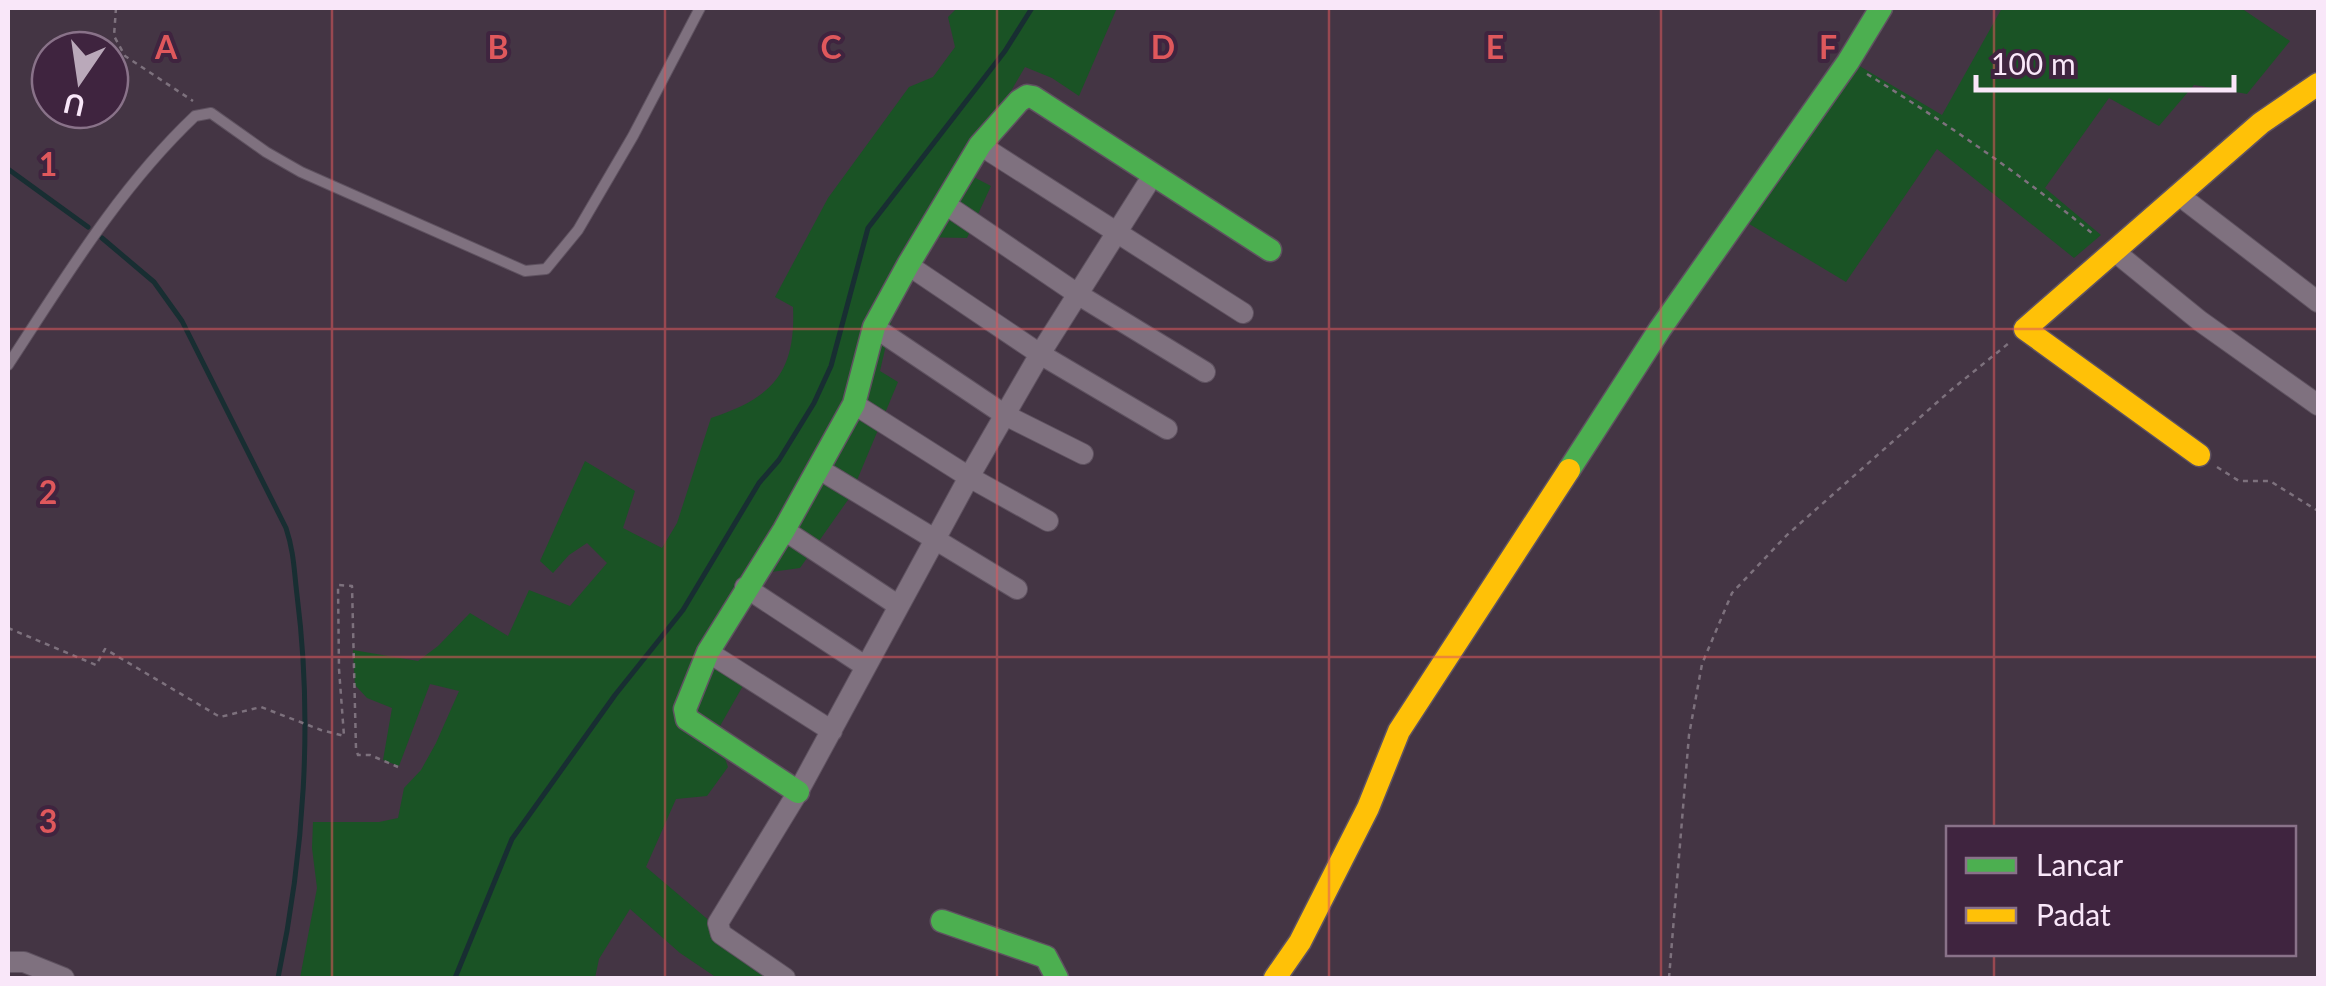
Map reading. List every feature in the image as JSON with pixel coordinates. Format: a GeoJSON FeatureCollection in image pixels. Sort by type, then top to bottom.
{"type":"FeatureCollection","features":[{"type":"Feature","properties":{"kind":"street"},"geometry":{"type":"LineString","coordinates":[[1275,978],[1300,942],[1368,808],[1399,731],[1660,329],[1882,8]]}},
{"type":"Feature","properties":{"kind":"street"},"geometry":{"type":"LineString","coordinates":[[2200,455],[2025,330],[2262,122],[2318,84]]}},
{"type":"Feature","properties":{"kind":"street"},"geometry":{"type":"LineString","coordinates":[[798,792],[685,718],[685,709],[708,652],[784,530],[854,404],[874,327],[980,145],[1019,101],[1030,96],[1270,250]]}},
{"type":"Feature","properties":{"kind":"street"},"geometry":{"type":"LineString","coordinates":[[980,145],[1242,313]]}},
{"type":"Feature","properties":{"kind":"street"},"geometry":{"type":"LineString","coordinates":[[785,978],[753,969],[721,934],[718,924],[798,792],[1040,354],[1153,175]]}},
{"type":"Feature","properties":{"kind":"street"},"geometry":{"type":"LineString","coordinates":[[2180,196],[2318,302]]}},
{"type":"Feature","properties":{"kind":"street"},"geometry":{"type":"LineString","coordinates":[[945,204],[1205,372]]}},
{"type":"Feature","properties":{"kind":"street"},"geometry":{"type":"LineString","coordinates":[[2114,251],[2200,322],[2318,405]]}},
{"type":"Feature","properties":{"kind":"street"},"geometry":{"type":"LineString","coordinates":[[908,265],[1040,354],[1168,429]]}},
{"type":"Feature","properties":{"kind":"street"},"geometry":{"type":"LineString","coordinates":[[874,327],[1005,415],[1082,454]]}},
{"type":"Feature","properties":{"kind":"street"},"geometry":{"type":"LineString","coordinates":[[854,404],[969,477],[1048,521]]}},
{"type":"Feature","properties":{"kind":"street"},"geometry":{"type":"LineString","coordinates":[[819,469],[1017,589]]}},
{"type":"Feature","properties":{"kind":"street"},"geometry":{"type":"LineString","coordinates":[[784,530],[898,606]]}},
{"type":"Feature","properties":{"kind":"street"},"geometry":{"type":"LineString","coordinates":[[745,588],[865,666]]}},
{"type":"Feature","properties":{"kind":"street"},"geometry":{"type":"LineString","coordinates":[[708,652],[832,731]]}},
{"type":"Feature","properties":{"kind":"street"},"geometry":{"type":"LineString","coordinates":[[942,922],[1046,957],[1057,978]]}},
{"type":"Feature","properties":{"kind":"street"},"geometry":{"type":"LineString","coordinates":[[8,962],[24,962],[64,978]]}},
{"type":"Feature","properties":{"kind":"lane"},"geometry":{"type":"LineString","coordinates":[[8,365],[92,236],[164,145],[195,116],[211,113],[302,172],[509,265],[538,272],[554,263],[578,230],[700,8]]}},
{"type":"Feature","properties":{"kind":"path"},"geometry":{"type":"LineString","coordinates":[[116,8],[114,36],[126,56],[211,113]]}},
{"type":"Feature","properties":{"kind":"path"},"geometry":{"type":"LineString","coordinates":[[1848,62],[1940,119],[2028,181],[2114,251]]}},
{"type":"Feature","properties":{"kind":"path"},"geometry":{"type":"LineString","coordinates":[[1669,978],[1689,736],[1702,664],[1732,593],[1786,535],[2025,330]]}},
{"type":"Feature","properties":{"kind":"path"},"geometry":{"type":"LineString","coordinates":[[2200,455],[2239,481],[2270,482],[2318,512]]}},
{"type":"Feature","properties":{"kind":"path"},"geometry":{"type":"LineString","coordinates":[[8,628],[96,665],[106,649],[220,717],[262,707],[344,736],[338,669],[338,585],[352,586],[356,749],[358,755],[370,755],[398,767]]}},
{"type":"Feature","properties":{"kind":"green space"},"geometry":{"type":"Polygon","coordinates":[[[957,8],[1117,8],[1079,96],[1052,78],[1025,67],[964,172],[991,186],[967,238],[917,237],[898,293],[880,371],[898,382],[850,497],[800,568],[771,572],[719,645],[744,684],[716,733],[728,767],[707,796],[676,799],[646,867],[777,978],[717,978],[680,953],[630,909],[599,959],[595,978],[300,978],[317,888],[313,822],[379,822],[398,818],[404,788],[421,770],[459,691],[430,684],[399,766],[383,760],[392,708],[367,698],[355,685],[353,650],[418,661],[470,613],[508,636],[529,590],[570,606],[607,563],[587,543],[553,573],[540,561],[585,461],[635,491],[623,528],[662,548],[677,523],[711,418],[765,391],[784,366],[793,330],[793,307],[775,297],[828,198],[909,87],[933,77],[955,47],[948,17],[957,8]]]}},
{"type":"Feature","properties":{"kind":"green space"},"geometry":{"type":"Polygon","coordinates":[[[2002,8],[2241,8],[2290,41],[2247,94],[2194,85],[2159,126],[2109,98],[2045,188],[2101,235],[2074,258],[1937,149],[1846,282],[1731,213],[1846,58],[1942,115],[2002,8]]]}},
{"type":"Feature","properties":{"kind":"waterway"},"geometry":{"type":"LineString","coordinates":[[455,978],[512,839],[615,695],[683,610],[759,483],[779,460],[814,403],[831,366],[868,228],[1005,51],[1032,8]]}},
{"type":"Feature","properties":{"kind":"waterway"},"geometry":{"type":"LineString","coordinates":[[8,169],[88,227]]}},
{"type":"Feature","properties":{"kind":"waterway"},"geometry":{"type":"LineString","coordinates":[[102,238],[154,282],[182,321],[291,545],[302,643],[305,739],[300,836],[278,978]]}},
{"type":"Feature","properties":{"kind":"traffic: fast"},"geometry":{"type":"LineString","coordinates":[[1569,470],[1660,329],[1848,62],[1881,8]]}},
{"type":"Feature","properties":{"kind":"traffic: fast"},"geometry":{"type":"LineString","coordinates":[[798,792],[687,719],[685,709],[708,652],[784,530],[854,404],[874,327],[980,145],[1019,101],[1033,97],[1270,250]]}},
{"type":"Feature","properties":{"kind":"traffic: fast"},"geometry":{"type":"LineString","coordinates":[[942,921],[1046,957],[1057,978]]}},
{"type":"Feature","properties":{"kind":"traffic: slow"},"geometry":{"type":"LineString","coordinates":[[2199,455],[2025,329],[2261,123],[2318,84]]}},
{"type":"Feature","properties":{"kind":"traffic: slow"},"geometry":{"type":"LineString","coordinates":[[1275,978],[1300,942],[1368,808],[1399,731],[1569,470]]}}]}
